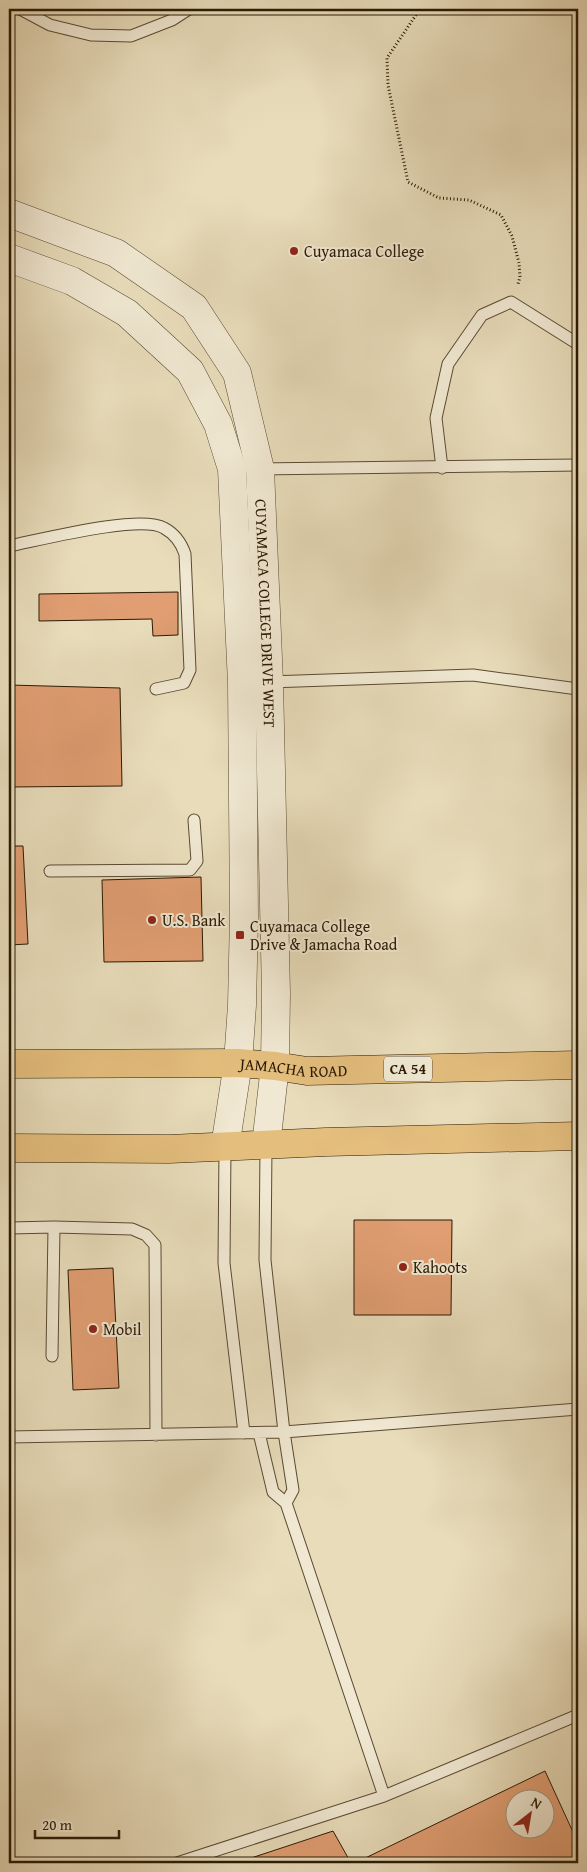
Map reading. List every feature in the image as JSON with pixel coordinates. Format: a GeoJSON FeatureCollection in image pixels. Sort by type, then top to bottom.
{"type":"FeatureCollection","features":[{"type":"Feature","properties":{"kind":"main road","name":"JAMACHA ROAD"},"geometry":{"type":"LineString","coordinates":[[9,1064],[238,1063],[307,1071],[578,1065]]}},
{"type":"Feature","properties":{"kind":"main road"},"geometry":{"type":"LineString","coordinates":[[9,1148],[169,1149],[578,1136]]}},
{"type":"Feature","properties":{"kind":"street","name":"CUYAMACA COLLEGE DRIVE WEST"},"geometry":{"type":"LineString","coordinates":[[9,213],[116,253],[194,307],[237,373],[246,469],[255,682],[276,993],[275,1066],[266,1145]]}},
{"type":"Feature","properties":{"kind":"street","name":"CUYAMACA COLLEGE DRIVE WEST"},"geometry":{"type":"LineString","coordinates":[[9,258],[72,280],[127,312],[190,371],[218,424],[246,469]]}},
{"type":"Feature","properties":{"kind":"street","name":"CUYAMACA COLLEGE DRIVE WEST"},"geometry":{"type":"LineString","coordinates":[[225,1147],[238,1063],[255,682]]}},
{"type":"Feature","properties":{"kind":"lane"},"geometry":{"type":"LineString","coordinates":[[20,9],[50,25],[91,36],[131,36],[172,20],[189,9]]}},
{"type":"Feature","properties":{"kind":"lane"},"geometry":{"type":"LineString","coordinates":[[442,468],[436,418],[448,364],[482,315],[511,302],[578,344]]}},
{"type":"Feature","properties":{"kind":"lane"},"geometry":{"type":"LineString","coordinates":[[246,469],[578,465]]}},
{"type":"Feature","properties":{"kind":"lane"},"geometry":{"type":"LineString","coordinates":[[9,546],[107,527],[144,523],[163,527],[180,541],[185,554],[190,670],[184,683],[156,689]]}},
{"type":"Feature","properties":{"kind":"lane"},"geometry":{"type":"LineString","coordinates":[[255,682],[473,675],[578,689]]}},
{"type":"Feature","properties":{"kind":"lane"},"geometry":{"type":"LineString","coordinates":[[50,871],[190,870],[197,861],[194,820]]}},
{"type":"Feature","properties":{"kind":"lane"},"geometry":{"type":"LineString","coordinates":[[266,1145],[265,1260],[284,1432],[293,1490],[286,1503]]}},
{"type":"Feature","properties":{"kind":"lane"},"geometry":{"type":"LineString","coordinates":[[225,1147],[224,1263],[244,1433]]}},
{"type":"Feature","properties":{"kind":"lane"},"geometry":{"type":"LineString","coordinates":[[52,1356],[54,1227]]}},
{"type":"Feature","properties":{"kind":"lane"},"geometry":{"type":"LineString","coordinates":[[9,1228],[132,1229],[146,1235],[155,1245],[156,1435]]}},
{"type":"Feature","properties":{"kind":"lane"},"geometry":{"type":"LineString","coordinates":[[9,1437],[284,1432],[578,1409]]}},
{"type":"Feature","properties":{"kind":"lane"},"geometry":{"type":"LineString","coordinates":[[259,1433],[274,1492],[286,1503],[384,1796]]}},
{"type":"Feature","properties":{"kind":"lane"},"geometry":{"type":"LineString","coordinates":[[177,1863],[384,1796],[578,1715]]}},
{"type":"Feature","properties":{"kind":"path"},"geometry":{"type":"LineString","coordinates":[[420,9],[386,58],[388,85],[408,182],[439,198],[469,200],[501,215],[512,236],[519,263],[520,277],[511,302]]}},
{"type":"Feature","properties":{"kind":"building"},"geometry":{"type":"Polygon","coordinates":[[[178,592],[178,635],[153,636],[152,619],[39,621],[39,594],[178,592]]]}},
{"type":"Feature","properties":{"kind":"building"},"geometry":{"type":"Polygon","coordinates":[[[9,685],[120,688],[122,786],[9,787],[9,685]]]}},
{"type":"Feature","properties":{"kind":"building"},"geometry":{"type":"Polygon","coordinates":[[[9,846],[23,846],[28,944],[9,945],[9,846]]]}},
{"type":"Feature","properties":{"kind":"building","name":"U.S. Bank"},"geometry":{"type":"Polygon","coordinates":[[[201,877],[203,961],[104,962],[102,880],[201,877]]]}},
{"type":"Feature","properties":{"kind":"building"},"geometry":{"type":"Polygon","coordinates":[[[575,1206],[578,1206],[578,1280],[575,1280],[575,1206]]]}},
{"type":"Feature","properties":{"kind":"building","name":"Kahoots"},"geometry":{"type":"Polygon","coordinates":[[[354,1220],[452,1220],[451,1315],[354,1315],[354,1220]]]}},
{"type":"Feature","properties":{"kind":"building","name":"Mobil"},"geometry":{"type":"Polygon","coordinates":[[[113,1268],[119,1388],[73,1390],[68,1270],[113,1268]]]}},
{"type":"Feature","properties":{"kind":"building"},"geometry":{"type":"Polygon","coordinates":[[[578,1756],[578,1770],[573,1759],[578,1756]]]}},
{"type":"Feature","properties":{"kind":"building"},"geometry":{"type":"Polygon","coordinates":[[[545,1771],[554,1790],[506,1790],[545,1771]]]}},
{"type":"Feature","properties":{"kind":"building"},"geometry":{"type":"Polygon","coordinates":[[[504,1791],[504,1840],[554,1840],[554,1791],[578,1843],[578,1863],[355,1863],[504,1791]]]}},
{"type":"Feature","properties":{"kind":"building"},"geometry":{"type":"Polygon","coordinates":[[[333,1831],[351,1863],[236,1863],[333,1831]]]}},
{"type":"Feature","properties":{"kind":"place","name":"Cuyamaca College"},"geometry":{"type":"Point","coordinates":[294,251]}},
{"type":"Feature","properties":{"kind":"place","name":"U.S. Bank"},"geometry":{"type":"Point","coordinates":[152,920]}},
{"type":"Feature","properties":{"kind":"place","name":"Cuyamaca College Drive & Jamacha Road"},"geometry":{"type":"Point","coordinates":[240,935]}},
{"type":"Feature","properties":{"kind":"place","name":"Kahoots"},"geometry":{"type":"Point","coordinates":[403,1267]}},
{"type":"Feature","properties":{"kind":"place","name":"Mobil"},"geometry":{"type":"Point","coordinates":[93,1329]}}]}
